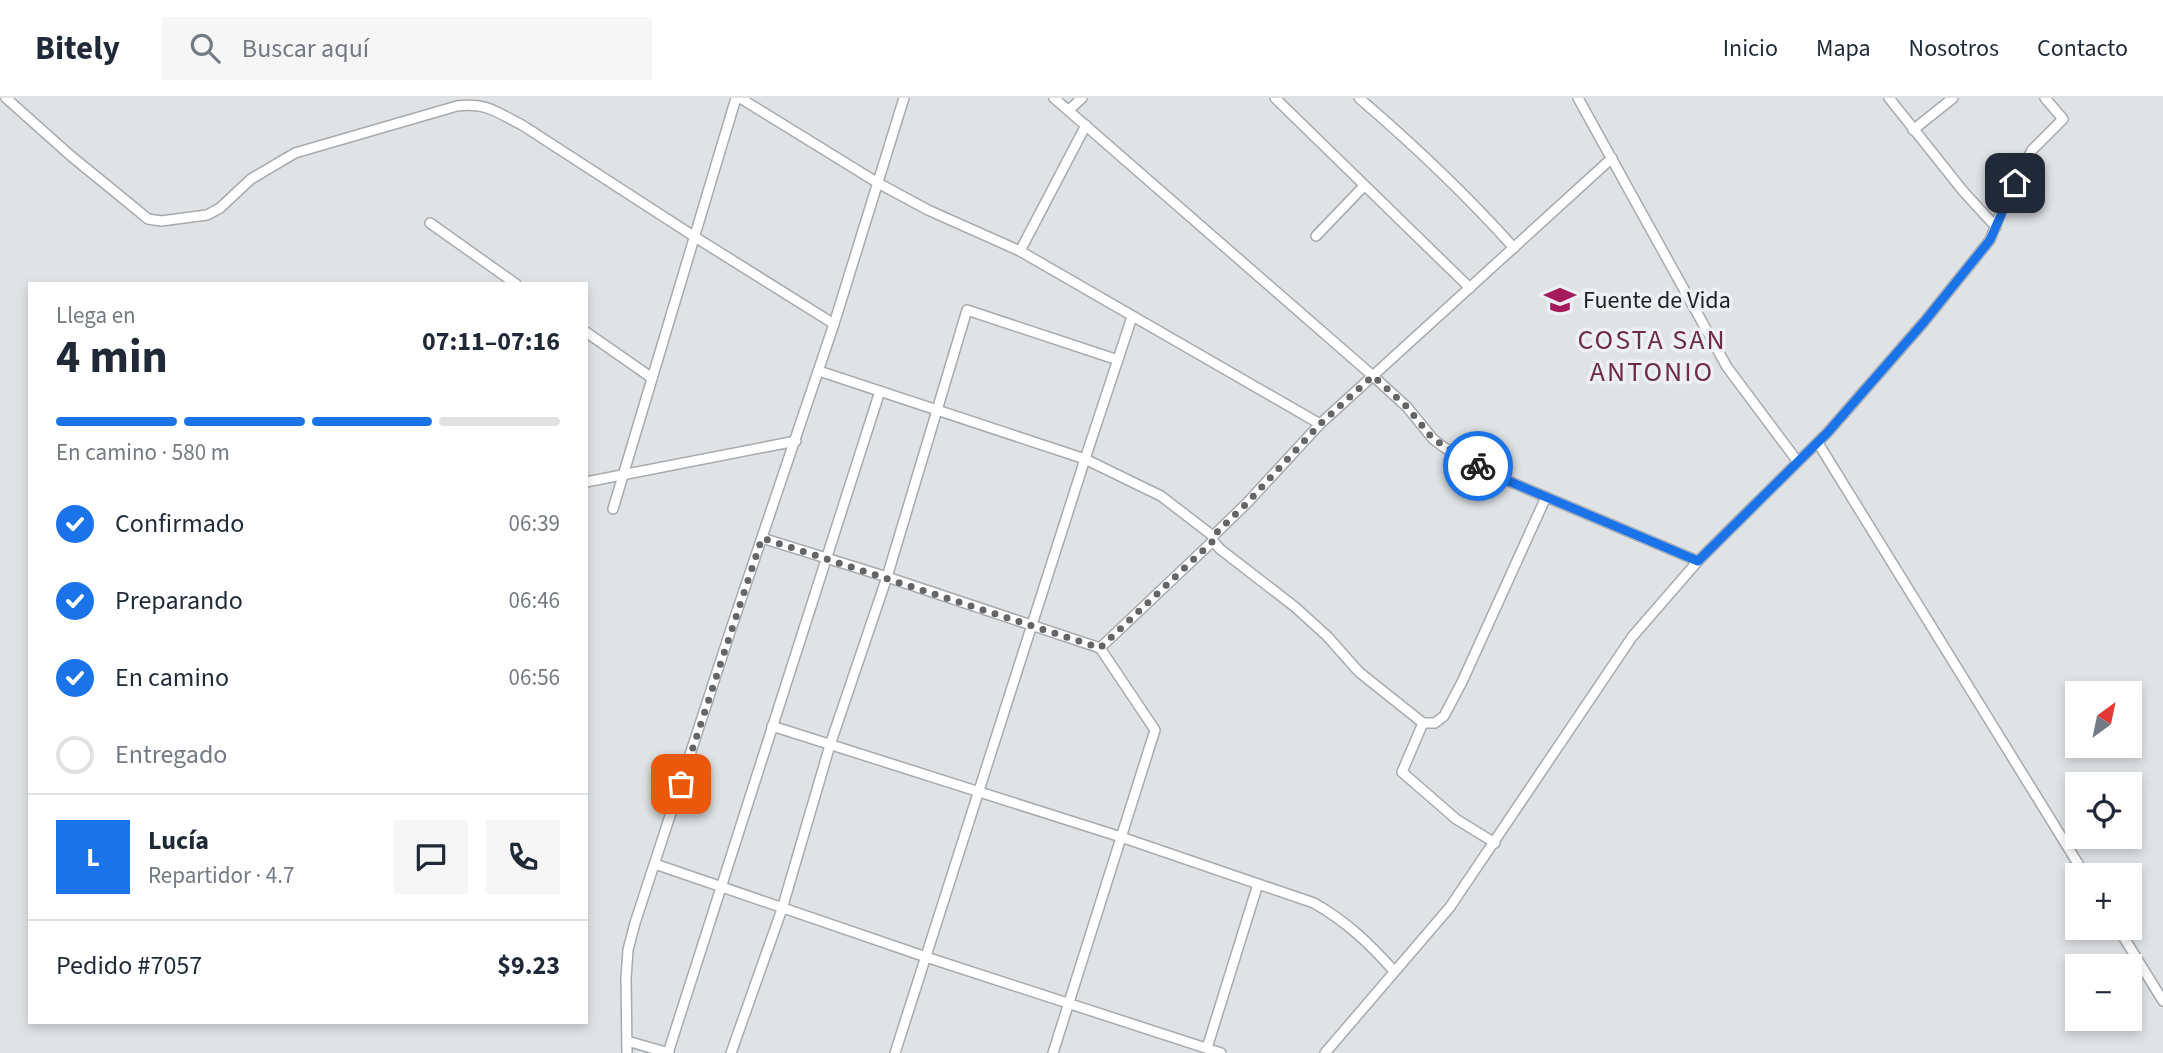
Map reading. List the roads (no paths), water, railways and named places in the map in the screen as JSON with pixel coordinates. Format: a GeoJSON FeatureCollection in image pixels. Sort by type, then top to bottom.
{"type":"FeatureCollection","features":[{"type":"Feature","properties":{"kind":"street"},"geometry":{"type":"LineString","coordinates":[[6,98],[148,219],[162,221],[207,215],[220,208],[251,179],[295,153],[457,106],[476,104],[522,125],[834,324]]}},
{"type":"Feature","properties":{"kind":"street"},"geometry":{"type":"LineString","coordinates":[[613,509],[738,98],[878,183],[928,210],[1020,251],[1320,424]]}},
{"type":"Feature","properties":{"kind":"street"},"geometry":{"type":"LineString","coordinates":[[627,1053],[628,950],[819,371],[904,98]]}},
{"type":"Feature","properties":{"kind":"street"},"geometry":{"type":"LineString","coordinates":[[1054,98],[1373,376],[1407,407],[1433,439],[1445,448],[1494,475],[1698,561]]}},
{"type":"Feature","properties":{"kind":"street"},"geometry":{"type":"LineString","coordinates":[[1069,110],[1082,98]]}},
{"type":"Feature","properties":{"kind":"street"},"geometry":{"type":"LineString","coordinates":[[1275,98],[1470,288]]}},
{"type":"Feature","properties":{"kind":"street"},"geometry":{"type":"LineString","coordinates":[[1359,98],[1424,154],[1478,207],[1514,248]]}},
{"type":"Feature","properties":{"kind":"street"},"geometry":{"type":"LineString","coordinates":[[1889,98],[1963,191],[1996,227]]}},
{"type":"Feature","properties":{"kind":"street"},"geometry":{"type":"LineString","coordinates":[[1913,130],[1953,98]]}},
{"type":"Feature","properties":{"kind":"street"},"geometry":{"type":"LineString","coordinates":[[1325,1053],[1450,908],[1633,637],[1698,561],[1818,443],[1924,322],[1990,240],[2004,204],[2032,150],[2063,119],[2045,98]]}},
{"type":"Feature","properties":{"kind":"street"},"geometry":{"type":"LineString","coordinates":[[1583,100],[1727,367],[1798,462]]}},
{"type":"Feature","properties":{"kind":"street"},"geometry":{"type":"LineString","coordinates":[[1020,251],[1086,125]]}},
{"type":"Feature","properties":{"kind":"street"},"geometry":{"type":"LineString","coordinates":[[1100,648],[1213,538],[1320,424],[1612,158]]}},
{"type":"Feature","properties":{"kind":"street"},"geometry":{"type":"LineString","coordinates":[[1317,236],[1364,186]]}},
{"type":"Feature","properties":{"kind":"street"},"geometry":{"type":"LineString","coordinates":[[430,223],[513,282]]}},
{"type":"Feature","properties":{"kind":"street"},"geometry":{"type":"LineString","coordinates":[[731,1053],[782,909],[830,745],[887,578],[939,411],[967,310],[1118,360]]}},
{"type":"Feature","properties":{"kind":"street"},"geometry":{"type":"LineString","coordinates":[[895,1053],[1132,317]]}},
{"type":"Feature","properties":{"kind":"street"},"geometry":{"type":"LineString","coordinates":[[588,333],[652,378]]}},
{"type":"Feature","properties":{"kind":"street"},"geometry":{"type":"LineString","coordinates":[[819,371],[1085,459],[1161,496],[1213,538],[1220,549],[1327,636],[1359,672],[1423,723],[1435,723],[1444,716],[1546,497]]}},
{"type":"Feature","properties":{"kind":"street"},"geometry":{"type":"LineString","coordinates":[[627,1041],[669,1053],[880,391]]}},
{"type":"Feature","properties":{"kind":"street"},"geometry":{"type":"LineString","coordinates":[[588,482],[796,441]]}},
{"type":"Feature","properties":{"kind":"street"},"geometry":{"type":"LineString","coordinates":[[1818,443],[2078,863]]}},
{"type":"Feature","properties":{"kind":"street"},"geometry":{"type":"LineString","coordinates":[[762,538],[1100,648],[1154,730],[1053,1053]]}},
{"type":"Feature","properties":{"kind":"street"},"geometry":{"type":"LineString","coordinates":[[1423,723],[1402,772],[1456,820],[1494,843]]}},
{"type":"Feature","properties":{"kind":"street"},"geometry":{"type":"LineString","coordinates":[[772,726],[1121,837],[1314,903],[1340,918],[1366,940],[1394,971]]}},
{"type":"Feature","properties":{"kind":"street"},"geometry":{"type":"LineString","coordinates":[[655,864],[782,909],[1212,1051],[1258,884]]}},
{"type":"Feature","properties":{"kind":"street"},"geometry":{"type":"LineString","coordinates":[[2125,940],[2163,1001]]}},
{"type":"Feature","properties":{"kind":"place","name":"Fuente de Vida"},"geometry":{"type":"Point","coordinates":[1560,300]}},
{"type":"Feature","properties":{"kind":"district","name":"COSTA SAN ANTONIO"},"geometry":{"type":"Point","coordinates":[1652,356]}}]}
